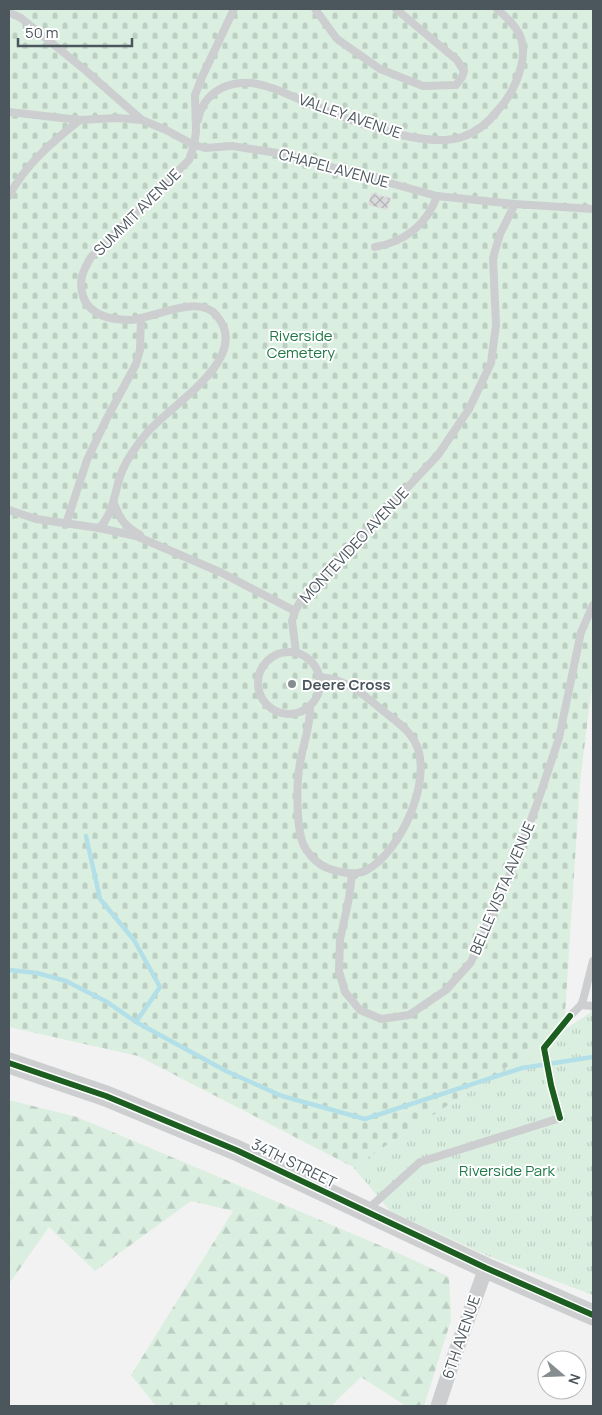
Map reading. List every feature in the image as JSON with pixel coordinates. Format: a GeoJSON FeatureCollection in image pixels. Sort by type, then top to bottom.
{"type":"FeatureCollection","features":[{"type":"Feature","properties":{"kind":"street","name":"34TH STREET"},"geometry":{"type":"LineString","coordinates":[[9,1063],[106,1096],[236,1150],[486,1268],[593,1315]]}},
{"type":"Feature","properties":{"kind":"street","name":"6TH AVENUE"},"geometry":{"type":"LineString","coordinates":[[438,1406],[486,1268]]}},
{"type":"Feature","properties":{"kind":"street","name":"34TH STREET"},"geometry":{"type":"LineString","coordinates":[[562,1300],[593,1309]]}},
{"type":"Feature","properties":{"kind":"lane","name":"SUMMIT AVENUE"},"geometry":{"type":"LineString","coordinates":[[99,528],[108,518],[117,484],[128,459],[146,433],[209,376],[222,355],[225,344],[225,332],[223,323],[216,314],[208,309],[196,306],[141,318],[114,319],[92,310],[86,304],[81,286],[81,276],[90,257],[189,160],[196,132],[195,95],[234,9]]}},
{"type":"Feature","properties":{"kind":"lane"},"geometry":{"type":"LineString","coordinates":[[315,9],[337,38],[380,69],[423,86],[456,85],[462,77],[464,71],[462,67],[452,55],[396,9]]}},
{"type":"Feature","properties":{"kind":"lane","name":"VALLEY AVENUE"},"geometry":{"type":"LineString","coordinates":[[196,132],[199,115],[210,96],[218,89],[227,85],[241,83],[264,86],[283,92],[340,115],[408,136],[431,140],[460,137],[474,132],[490,120],[501,106],[514,86],[522,66],[524,55],[523,40],[519,31],[497,9]]}},
{"type":"Feature","properties":{"kind":"lane"},"geometry":{"type":"LineString","coordinates":[[9,12],[21,18],[142,120]]}},
{"type":"Feature","properties":{"kind":"lane","name":"CHAPEL AVENUE"},"geometry":{"type":"LineString","coordinates":[[9,112],[80,120],[118,118],[142,120],[194,145],[206,148],[232,146],[284,154],[437,196],[593,209]]}},
{"type":"Feature","properties":{"kind":"lane"},"geometry":{"type":"LineString","coordinates":[[9,196],[24,173],[52,141],[80,120]]}},
{"type":"Feature","properties":{"kind":"lane"},"geometry":{"type":"LineString","coordinates":[[375,247],[390,244],[409,235],[434,206],[437,196]]}},
{"type":"Feature","properties":{"kind":"lane","name":"MONTEVIDEO AVENUE"},"geometry":{"type":"LineString","coordinates":[[9,510],[36,519],[99,528],[148,540],[220,572],[295,610],[300,602],[438,454],[469,409],[490,363],[496,325],[493,258],[500,234],[515,204]]}},
{"type":"Feature","properties":{"kind":"lane"},"geometry":{"type":"LineString","coordinates":[[66,524],[87,460],[136,364],[140,350],[141,318]]}},
{"type":"Feature","properties":{"kind":"lane"},"geometry":{"type":"LineString","coordinates":[[113,500],[117,512],[126,526],[148,540]]}},
{"type":"Feature","properties":{"kind":"lane","name":"BELLE VISTA AVENUE"},"geometry":{"type":"LineString","coordinates":[[352,874],[340,940],[339,971],[345,992],[360,1010],[381,1020],[409,1015],[446,990],[471,962],[507,881],[536,807],[559,738],[581,632],[593,605]]}},
{"type":"Feature","properties":{"kind":"lane"},"geometry":{"type":"LineString","coordinates":[[295,610],[292,621],[296,652]]}},
{"type":"Feature","properties":{"kind":"lane"},"geometry":{"type":"LineString","coordinates":[[287,652],[296,652],[312,662],[319,677],[320,683],[317,696],[310,706],[295,714],[279,713],[269,708],[261,698],[257,685],[264,663],[273,656],[287,652]]}},
{"type":"Feature","properties":{"kind":"lane"},"geometry":{"type":"LineString","coordinates":[[310,706],[310,717],[300,761],[298,818],[303,843],[315,861],[324,867],[337,872],[352,874],[367,870],[386,852],[402,832],[415,804],[420,757],[416,743],[405,729],[364,694],[335,679],[319,677]]}},
{"type":"Feature","properties":{"kind":"lane"},"geometry":{"type":"LineString","coordinates":[[570,1016],[581,1006],[593,961]]}},
{"type":"Feature","properties":{"kind":"lane"},"geometry":{"type":"LineString","coordinates":[[581,1006],[593,1006]]}},
{"type":"Feature","properties":{"kind":"lane"},"geometry":{"type":"LineString","coordinates":[[366,1212],[420,1162],[560,1118]]}},
{"type":"Feature","properties":{"kind":"green space","name":"Riverside Cemetery"},"geometry":{"type":"Polygon","coordinates":[[[9,9],[593,9],[593,678],[580,782],[564,1030],[353,1167],[138,1056],[9,1027],[9,9]]]}},
{"type":"Feature","properties":{"kind":"green space","name":"Riverside Park"},"geometry":{"type":"Polygon","coordinates":[[[593,997],[593,1295],[488,1256],[390,1211],[353,1167],[590,1013],[593,997]]]}},
{"type":"Feature","properties":{"kind":"green space"},"geometry":{"type":"Polygon","coordinates":[[[9,1100],[77,1117],[405,1256],[449,1277],[451,1320],[424,1406],[406,1406],[361,1377],[331,1406],[156,1406],[131,1375],[233,1211],[191,1201],[95,1271],[49,1227],[9,1284],[9,1100]]]}},
{"type":"Feature","properties":{"kind":"building"},"geometry":{"type":"Polygon","coordinates":[[[371,193],[391,198],[387,210],[368,205],[371,193]]]}},
{"type":"Feature","properties":{"kind":"waterway"},"geometry":{"type":"LineString","coordinates":[[86,836],[100,899],[134,940],[160,987],[136,1022]]}},
{"type":"Feature","properties":{"kind":"waterway"},"geometry":{"type":"LineString","coordinates":[[9,970],[37,973],[66,981],[107,1002],[136,1022],[226,1071],[282,1096],[365,1119],[522,1068],[593,1057]]}},
{"type":"Feature","properties":{"kind":"cycle path"},"geometry":{"type":"LineString","coordinates":[[560,1118],[544,1048],[570,1016]]}},
{"type":"Feature","properties":{"kind":"cycle path"},"geometry":{"type":"LineString","coordinates":[[9,1063],[106,1096],[236,1150],[486,1268],[593,1315]]}},
{"type":"Feature","properties":{"kind":"place","name":"Deere Cross"},"geometry":{"type":"Point","coordinates":[292,684]}}]}
